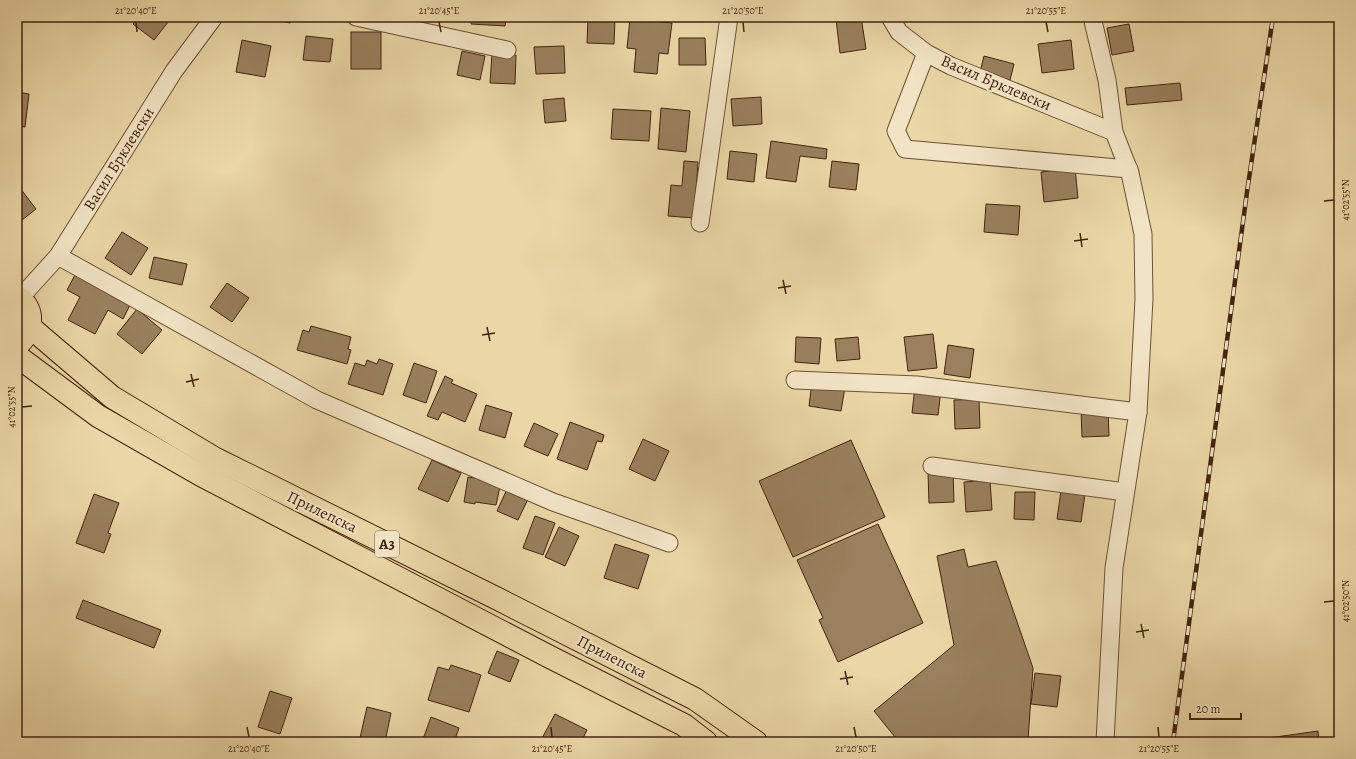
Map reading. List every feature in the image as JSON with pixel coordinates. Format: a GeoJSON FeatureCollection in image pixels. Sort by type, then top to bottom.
{"type":"FeatureCollection","features":[{"type":"Feature","properties":{"kind":"main road"},"geometry":{"type":"LineString","coordinates":[[17,345],[27,336],[30,327],[29,311],[25,304],[18,298]]}},
{"type":"Feature","properties":{"kind":"main road","name":"Прилепска"},"geometry":{"type":"LineString","coordinates":[[30,327],[112,397],[214,458],[695,699],[756,742]]}},
{"type":"Feature","properties":{"kind":"main road","name":"Прилепска"},"geometry":{"type":"LineString","coordinates":[[17,356],[98,416],[202,475],[548,656],[684,725],[706,742]]}},
{"type":"Feature","properties":{"kind":"street","name":"Васил Брклевски"},"geometry":{"type":"LineString","coordinates":[[18,298],[58,256],[174,71],[214,17]]}},
{"type":"Feature","properties":{"kind":"street"},"geometry":{"type":"LineString","coordinates":[[356,17],[507,50]]}},
{"type":"Feature","properties":{"kind":"street"},"geometry":{"type":"LineString","coordinates":[[700,223],[729,17]]}},
{"type":"Feature","properties":{"kind":"street","name":"Васил Брклевски"},"geometry":{"type":"LineString","coordinates":[[890,17],[899,32],[926,53],[951,66],[1114,132]]}},
{"type":"Feature","properties":{"kind":"street"},"geometry":{"type":"LineString","coordinates":[[1092,17],[1107,80],[1114,132],[1128,169],[1143,234],[1144,299],[1138,412],[1114,568],[1105,742]]}},
{"type":"Feature","properties":{"kind":"street"},"geometry":{"type":"LineString","coordinates":[[926,53],[896,130],[905,149],[1128,169]]}},
{"type":"Feature","properties":{"kind":"street"},"geometry":{"type":"LineString","coordinates":[[58,256],[317,400],[553,502],[669,542]]}},
{"type":"Feature","properties":{"kind":"street"},"geometry":{"type":"LineString","coordinates":[[795,380],[917,385],[1138,412]]}},
{"type":"Feature","properties":{"kind":"street"},"geometry":{"type":"LineString","coordinates":[[932,466],[1125,492]]}},
{"type":"Feature","properties":{"kind":"building"},"geometry":{"type":"Polygon","coordinates":[[[139,17],[172,17],[154,40],[133,24],[139,17]]]}},
{"type":"Feature","properties":{"kind":"building"},"geometry":{"type":"Polygon","coordinates":[[[260,17],[292,17],[290,23],[260,17]]]}},
{"type":"Feature","properties":{"kind":"building"},"geometry":{"type":"Polygon","coordinates":[[[472,17],[515,17],[514,20],[506,19],[505,26],[471,24],[472,17]]]}},
{"type":"Feature","properties":{"kind":"building"},"geometry":{"type":"Polygon","coordinates":[[[861,17],[866,49],[840,53],[836,19],[861,17]]]}},
{"type":"Feature","properties":{"kind":"building"},"geometry":{"type":"Polygon","coordinates":[[[588,18],[615,19],[614,44],[587,43],[588,18]]]}},
{"type":"Feature","properties":{"kind":"building"},"geometry":{"type":"Polygon","coordinates":[[[630,19],[672,23],[668,54],[659,53],[657,74],[634,72],[636,49],[627,48],[630,19]]]}},
{"type":"Feature","properties":{"kind":"building"},"geometry":{"type":"Polygon","coordinates":[[[1129,24],[1134,51],[1112,55],[1107,28],[1129,24]]]}},
{"type":"Feature","properties":{"kind":"building"},"geometry":{"type":"Polygon","coordinates":[[[351,32],[381,32],[381,69],[351,69],[351,32]]]}},
{"type":"Feature","properties":{"kind":"building"},"geometry":{"type":"Polygon","coordinates":[[[306,36],[333,39],[330,62],[303,60],[306,36]]]}},
{"type":"Feature","properties":{"kind":"building"},"geometry":{"type":"Polygon","coordinates":[[[679,38],[705,38],[706,65],[679,65],[679,38]]]}},
{"type":"Feature","properties":{"kind":"building"},"geometry":{"type":"Polygon","coordinates":[[[242,40],[271,46],[265,77],[236,72],[242,40]]]}},
{"type":"Feature","properties":{"kind":"building"},"geometry":{"type":"Polygon","coordinates":[[[1071,40],[1074,69],[1042,73],[1038,44],[1071,40]]]}},
{"type":"Feature","properties":{"kind":"building"},"geometry":{"type":"Polygon","coordinates":[[[564,46],[565,73],[536,74],[534,47],[564,46]]]}},
{"type":"Feature","properties":{"kind":"building"},"geometry":{"type":"Polygon","coordinates":[[[462,51],[485,56],[480,80],[457,75],[462,51]]]}},
{"type":"Feature","properties":{"kind":"building"},"geometry":{"type":"Polygon","coordinates":[[[492,54],[516,55],[515,84],[490,83],[492,54]]]}},
{"type":"Feature","properties":{"kind":"building"},"geometry":{"type":"Polygon","coordinates":[[[984,56],[1014,64],[1010,80],[980,72],[984,56]]]}},
{"type":"Feature","properties":{"kind":"building"},"geometry":{"type":"Polygon","coordinates":[[[1180,83],[1182,100],[1127,105],[1125,88],[1180,83]]]}},
{"type":"Feature","properties":{"kind":"building"},"geometry":{"type":"Polygon","coordinates":[[[17,92],[29,94],[25,127],[17,126],[17,92]]]}},
{"type":"Feature","properties":{"kind":"building"},"geometry":{"type":"Polygon","coordinates":[[[761,97],[762,124],[733,126],[731,99],[761,97]]]}},
{"type":"Feature","properties":{"kind":"building"},"geometry":{"type":"Polygon","coordinates":[[[564,98],[566,121],[545,123],[543,100],[564,98]]]}},
{"type":"Feature","properties":{"kind":"building"},"geometry":{"type":"Polygon","coordinates":[[[661,108],[690,111],[686,152],[658,149],[661,108]]]}},
{"type":"Feature","properties":{"kind":"building"},"geometry":{"type":"Polygon","coordinates":[[[613,109],[651,111],[649,141],[611,139],[613,109]]]}},
{"type":"Feature","properties":{"kind":"building"},"geometry":{"type":"Polygon","coordinates":[[[771,141],[827,149],[826,159],[800,156],[796,182],[766,178],[771,141]]]}},
{"type":"Feature","properties":{"kind":"building"},"geometry":{"type":"Polygon","coordinates":[[[730,151],[757,154],[754,182],[727,179],[730,151]]]}},
{"type":"Feature","properties":{"kind":"building"},"geometry":{"type":"Polygon","coordinates":[[[684,161],[698,162],[694,218],[668,216],[671,185],[682,186],[684,161]]]}},
{"type":"Feature","properties":{"kind":"building"},"geometry":{"type":"Polygon","coordinates":[[[832,161],[859,164],[856,190],[829,187],[832,161]]]}},
{"type":"Feature","properties":{"kind":"building"},"geometry":{"type":"Polygon","coordinates":[[[1075,168],[1078,198],[1044,202],[1041,172],[1075,168]]]}},
{"type":"Feature","properties":{"kind":"building"},"geometry":{"type":"Polygon","coordinates":[[[17,184],[36,209],[17,224],[17,184]]]}},
{"type":"Feature","properties":{"kind":"building"},"geometry":{"type":"Polygon","coordinates":[[[986,204],[1020,206],[1018,235],[984,232],[986,204]]]}},
{"type":"Feature","properties":{"kind":"building"},"geometry":{"type":"Polygon","coordinates":[[[122,232],[148,248],[131,275],[105,258],[122,232]]]}},
{"type":"Feature","properties":{"kind":"building"},"geometry":{"type":"Polygon","coordinates":[[[154,257],[187,264],[182,285],[149,278],[154,257]]]}},
{"type":"Feature","properties":{"kind":"building"},"geometry":{"type":"Polygon","coordinates":[[[75,275],[130,305],[123,319],[108,310],[95,334],[68,320],[80,297],[67,290],[75,275]]]}},
{"type":"Feature","properties":{"kind":"building"},"geometry":{"type":"Polygon","coordinates":[[[227,283],[249,298],[232,322],[210,307],[227,283]]]}},
{"type":"Feature","properties":{"kind":"building"},"geometry":{"type":"Polygon","coordinates":[[[137,309],[162,330],[142,354],[117,334],[137,309]]]}},
{"type":"Feature","properties":{"kind":"building"},"geometry":{"type":"Polygon","coordinates":[[[311,326],[351,337],[348,349],[351,350],[347,364],[297,350],[303,330],[309,332],[311,326]]]}},
{"type":"Feature","properties":{"kind":"building"},"geometry":{"type":"Polygon","coordinates":[[[933,334],[937,368],[908,371],[904,337],[933,334]]]}},
{"type":"Feature","properties":{"kind":"building"},"geometry":{"type":"Polygon","coordinates":[[[796,337],[821,338],[819,364],[795,362],[796,337]]]}},
{"type":"Feature","properties":{"kind":"building"},"geometry":{"type":"Polygon","coordinates":[[[858,337],[860,359],[837,361],[835,339],[858,337]]]}},
{"type":"Feature","properties":{"kind":"building"},"geometry":{"type":"Polygon","coordinates":[[[948,345],[974,349],[970,378],[944,374],[948,345]]]}},
{"type":"Feature","properties":{"kind":"building"},"geometry":{"type":"Polygon","coordinates":[[[379,359],[393,364],[383,395],[348,384],[355,363],[365,366],[367,360],[377,364],[379,359]]]}},
{"type":"Feature","properties":{"kind":"building"},"geometry":{"type":"Polygon","coordinates":[[[414,363],[437,371],[426,403],[403,395],[414,363]]]}},
{"type":"Feature","properties":{"kind":"building"},"geometry":{"type":"Polygon","coordinates":[[[445,376],[453,380],[451,383],[477,394],[465,422],[442,412],[438,420],[427,416],[445,376]]]}},
{"type":"Feature","properties":{"kind":"building"},"geometry":{"type":"Polygon","coordinates":[[[812,382],[845,387],[841,411],[809,406],[812,382]]]}},
{"type":"Feature","properties":{"kind":"building"},"geometry":{"type":"Polygon","coordinates":[[[915,387],[941,390],[938,415],[912,413],[915,387]]]}},
{"type":"Feature","properties":{"kind":"building"},"geometry":{"type":"Polygon","coordinates":[[[979,399],[980,428],[955,429],[954,400],[979,399]]]}},
{"type":"Feature","properties":{"kind":"building"},"geometry":{"type":"Polygon","coordinates":[[[486,405],[512,413],[505,438],[479,430],[486,405]]]}},
{"type":"Feature","properties":{"kind":"building"},"geometry":{"type":"Polygon","coordinates":[[[1108,410],[1109,436],[1082,437],[1081,411],[1108,410]]]}},
{"type":"Feature","properties":{"kind":"building"},"geometry":{"type":"Polygon","coordinates":[[[570,422],[604,435],[602,442],[597,441],[587,470],[557,459],[570,422]]]}},
{"type":"Feature","properties":{"kind":"building"},"geometry":{"type":"Polygon","coordinates":[[[534,423],[558,434],[548,456],[524,446],[534,423]]]}},
{"type":"Feature","properties":{"kind":"building"},"geometry":{"type":"Polygon","coordinates":[[[643,439],[669,451],[655,481],[629,469],[643,439]]]}},
{"type":"Feature","properties":{"kind":"building"},"geometry":{"type":"Polygon","coordinates":[[[851,440],[885,517],[793,557],[759,481],[851,440]]]}},
{"type":"Feature","properties":{"kind":"building"},"geometry":{"type":"Polygon","coordinates":[[[432,460],[461,473],[448,502],[418,489],[432,460]]]}},
{"type":"Feature","properties":{"kind":"building"},"geometry":{"type":"Polygon","coordinates":[[[953,472],[954,502],[929,503],[928,473],[953,472]]]}},
{"type":"Feature","properties":{"kind":"building"},"geometry":{"type":"Polygon","coordinates":[[[468,477],[501,482],[496,505],[464,502],[468,477]]]}},
{"type":"Feature","properties":{"kind":"building"},"geometry":{"type":"Polygon","coordinates":[[[990,480],[992,510],[966,512],[964,482],[990,480]]]}},
{"type":"Feature","properties":{"kind":"building"},"geometry":{"type":"Polygon","coordinates":[[[508,487],[529,497],[518,520],[497,511],[508,487]]]}},
{"type":"Feature","properties":{"kind":"building"},"geometry":{"type":"Polygon","coordinates":[[[1061,491],[1085,494],[1081,522],[1057,519],[1061,491]]]}},
{"type":"Feature","properties":{"kind":"building"},"geometry":{"type":"Polygon","coordinates":[[[1015,492],[1035,492],[1034,520],[1014,519],[1015,492]]]}},
{"type":"Feature","properties":{"kind":"building"},"geometry":{"type":"Polygon","coordinates":[[[94,494],[119,503],[108,533],[111,534],[104,553],[76,543],[94,494]]]}},
{"type":"Feature","properties":{"kind":"building"},"geometry":{"type":"Polygon","coordinates":[[[535,516],[555,523],[543,555],[523,548],[535,516]]]}},
{"type":"Feature","properties":{"kind":"building"},"geometry":{"type":"Polygon","coordinates":[[[878,524],[923,623],[838,662],[819,620],[823,618],[797,560],[878,524]]]}},
{"type":"Feature","properties":{"kind":"building"},"geometry":{"type":"Polygon","coordinates":[[[559,527],[579,536],[565,566],[545,557],[559,527]]]}},
{"type":"Feature","properties":{"kind":"building"},"geometry":{"type":"Polygon","coordinates":[[[615,544],[649,555],[638,589],[604,578],[615,544]]]}},
{"type":"Feature","properties":{"kind":"building"},"geometry":{"type":"Polygon","coordinates":[[[964,549],[968,567],[996,561],[1033,668],[1028,740],[1023,742],[899,742],[874,711],[954,645],[937,556],[964,549]]]}},
{"type":"Feature","properties":{"kind":"building"},"geometry":{"type":"Polygon","coordinates":[[[83,600],[161,630],[154,648],[76,618],[83,600]]]}},
{"type":"Feature","properties":{"kind":"building"},"geometry":{"type":"Polygon","coordinates":[[[497,651],[519,660],[510,682],[488,673],[497,651]]]}},
{"type":"Feature","properties":{"kind":"building"},"geometry":{"type":"Polygon","coordinates":[[[451,665],[481,675],[469,712],[428,700],[438,667],[449,670],[451,665]]]}},
{"type":"Feature","properties":{"kind":"building"},"geometry":{"type":"Polygon","coordinates":[[[1035,673],[1061,676],[1057,707],[1031,704],[1035,673]]]}},
{"type":"Feature","properties":{"kind":"building"},"geometry":{"type":"Polygon","coordinates":[[[270,691],[292,698],[280,734],[258,727],[270,691]]]}},
{"type":"Feature","properties":{"kind":"building"},"geometry":{"type":"Polygon","coordinates":[[[367,707],[391,713],[385,742],[377,742],[360,738],[367,707]]]}},
{"type":"Feature","properties":{"kind":"building"},"geometry":{"type":"Polygon","coordinates":[[[555,714],[587,730],[581,742],[540,742],[555,714]]]}},
{"type":"Feature","properties":{"kind":"building"},"geometry":{"type":"Polygon","coordinates":[[[431,717],[459,728],[454,742],[422,742],[431,717]]]}},
{"type":"Feature","properties":{"kind":"building"},"geometry":{"type":"Polygon","coordinates":[[[1318,731],[1319,742],[1241,742],[1318,731]]]}},
{"type":"Feature","properties":{"kind":"building"},"geometry":{"type":"Polygon","coordinates":[[[1028,740],[1055,740],[1055,742],[1028,742],[1028,740]]]}},
{"type":"Feature","properties":{"kind":"railway"},"geometry":{"type":"LineString","coordinates":[[1173,742],[1247,192],[1273,17]]}}]}
